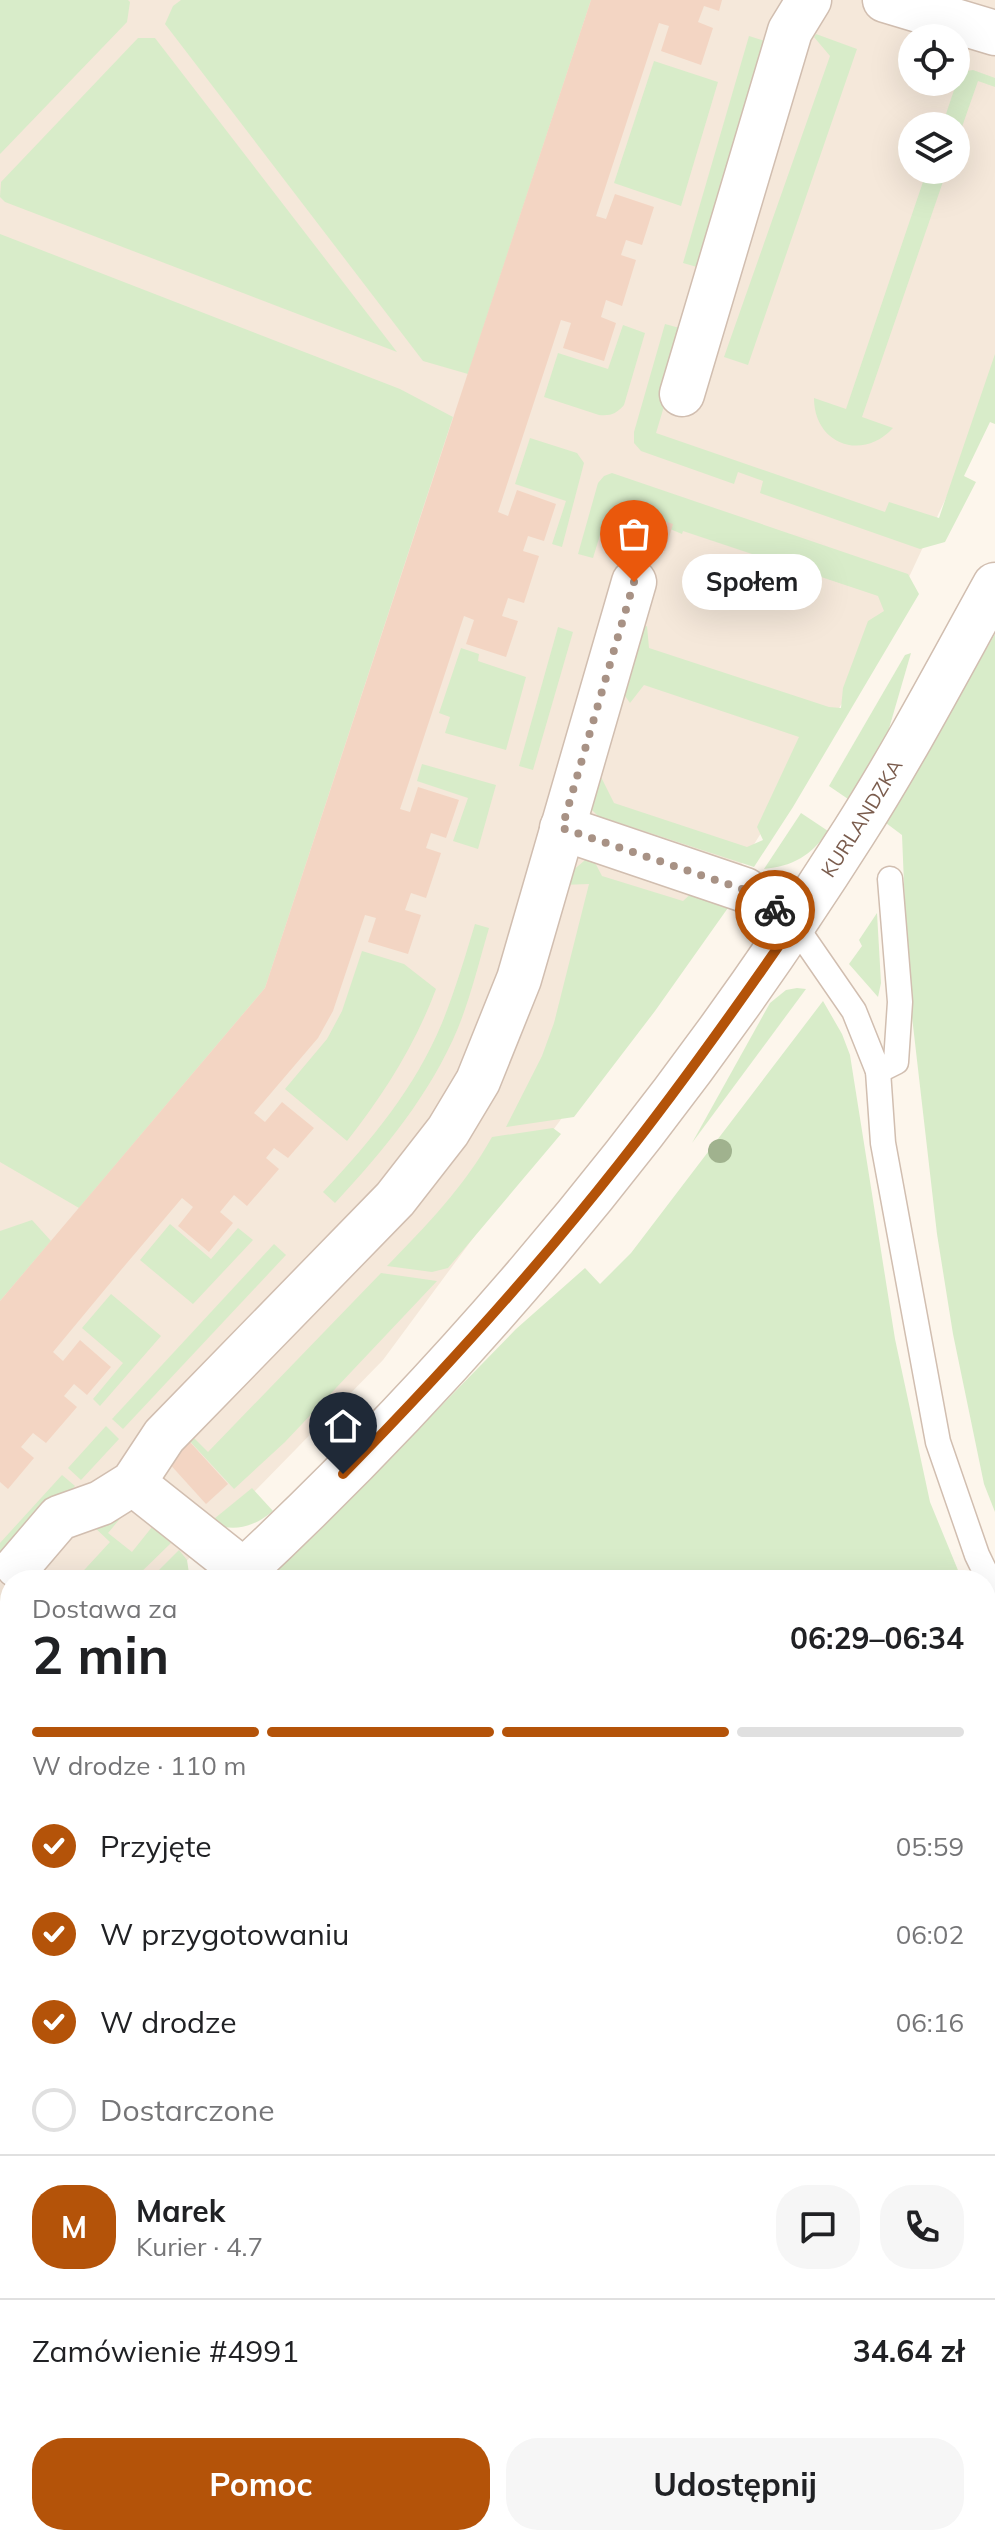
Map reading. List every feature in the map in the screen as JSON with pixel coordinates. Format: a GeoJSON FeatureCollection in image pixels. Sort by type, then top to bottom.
{"type":"FeatureCollection","features":[{"type":"Feature","properties":{"kind":"street"},"geometry":{"type":"LineString","coordinates":[[682,394],[790,31],[809,0]]}},
{"type":"Feature","properties":{"kind":"street"},"geometry":{"type":"LineString","coordinates":[[885,0],[995,33]]}},
{"type":"Feature","properties":{"kind":"street"},"geometry":{"type":"LineString","coordinates":[[18,1566],[59,1518],[101,1503],[133,1483],[164,1436],[395,1199],[448,1131],[478,1081],[519,979],[634,582]]}},
{"type":"Feature","properties":{"kind":"street","name":"KURLANDZKA"},"geometry":{"type":"LineString","coordinates":[[244,1570],[383,1433],[520,1283],[619,1164],[730,1017],[794,924],[879,790],[995,585]]}},
{"type":"Feature","properties":{"kind":"street"},"geometry":{"type":"LineString","coordinates":[[562,828],[745,890],[794,924]]}},
{"type":"Feature","properties":{"kind":"street"},"geometry":{"type":"LineString","coordinates":[[133,1483],[233,1570]]}},
{"type":"Feature","properties":{"kind":"lane"},"geometry":{"type":"LineString","coordinates":[[878,1071],[896,1062],[900,1002],[890,879]]}},
{"type":"Feature","properties":{"kind":"lane"},"geometry":{"type":"LineString","coordinates":[[794,924],[854,1011],[878,1071],[883,1143],[938,1442],[984,1570]]}},
{"type":"Feature","properties":{"kind":"shaded area"},"geometry":{"type":"Polygon","coordinates":[[[0,0],[995,0],[995,393],[874,652],[698,934],[383,1360],[178,1570],[0,1570],[0,0]]]}},
{"type":"Feature","properties":{"kind":"green space"},"geometry":{"type":"Polygon","coordinates":[[[0,0],[130,2],[127,22],[0,154],[0,0]]]}},
{"type":"Feature","properties":{"kind":"green space"},"geometry":{"type":"Polygon","coordinates":[[[181,0],[591,0],[468,374],[423,361],[165,24],[173,6],[181,0]]]}},
{"type":"Feature","properties":{"kind":"green space"},"geometry":{"type":"Polygon","coordinates":[[[816,34],[857,49],[748,365],[724,357],[830,56],[814,37],[816,34]]]}},
{"type":"Feature","properties":{"kind":"green space"},"geometry":{"type":"Polygon","coordinates":[[[749,36],[771,43],[704,269],[683,263],[749,36]]]}},
{"type":"Feature","properties":{"kind":"green space"},"geometry":{"type":"Polygon","coordinates":[[[138,38],[155,38],[397,352],[5,202],[0,197],[1,182],[138,38]]]}},
{"type":"Feature","properties":{"kind":"green space"},"geometry":{"type":"Polygon","coordinates":[[[654,61],[718,82],[681,206],[614,183],[654,61]]]}},
{"type":"Feature","properties":{"kind":"green space"},"geometry":{"type":"Polygon","coordinates":[[[970,70],[995,78],[995,87],[978,81],[967,112],[947,112],[952,96],[970,96],[970,70]]]}},
{"type":"Feature","properties":{"kind":"green space"},"geometry":{"type":"Polygon","coordinates":[[[922,184],[942,184],[862,417],[893,428],[868,444],[854,446],[842,443],[822,427],[814,398],[846,409],[922,184]]]}},
{"type":"Feature","properties":{"kind":"green space"},"geometry":{"type":"Polygon","coordinates":[[[0,234],[400,389],[453,417],[265,988],[79,1208],[0,1162],[0,234]]]}},
{"type":"Feature","properties":{"kind":"green space"},"geometry":{"type":"Polygon","coordinates":[[[665,324],[687,330],[656,433],[885,512],[889,502],[939,518],[995,354],[995,424],[990,422],[964,476],[976,482],[945,542],[920,549],[760,493],[763,481],[738,472],[734,484],[641,451],[634,443],[634,432],[665,324]]]}},
{"type":"Feature","properties":{"kind":"green space"},"geometry":{"type":"Polygon","coordinates":[[[623,325],[645,333],[621,408],[613,414],[599,415],[544,397],[558,353],[608,369],[623,325]]]}},
{"type":"Feature","properties":{"kind":"green space"},"geometry":{"type":"Polygon","coordinates":[[[530,438],[577,453],[584,463],[562,547],[552,544],[566,501],[515,484],[530,438]]]}},
{"type":"Feature","properties":{"kind":"green space"},"geometry":{"type":"Polygon","coordinates":[[[612,473],[908,574],[919,594],[754,867],[598,816],[588,806],[600,775],[614,803],[747,847],[763,840],[757,827],[799,737],[644,685],[630,703],[624,688],[641,628],[647,626],[649,648],[829,707],[841,708],[843,688],[868,621],[884,611],[878,596],[683,531],[682,534],[618,507],[608,537],[600,535],[593,558],[578,554],[598,483],[612,473]]]}},
{"type":"Feature","properties":{"kind":"green space"},"geometry":{"type":"Polygon","coordinates":[[[558,627],[573,632],[533,770],[519,766],[558,627]]]}},
{"type":"Feature","properties":{"kind":"green space"},"geometry":{"type":"Polygon","coordinates":[[[995,634],[995,1512],[984,1484],[953,1334],[937,1234],[908,982],[902,835],[886,823],[995,634]]]}},
{"type":"Feature","properties":{"kind":"green space"},"geometry":{"type":"Polygon","coordinates":[[[461,648],[479,654],[478,661],[526,677],[506,750],[445,733],[450,717],[439,713],[461,648]]]}},
{"type":"Feature","properties":{"kind":"green space"},"geometry":{"type":"Polygon","coordinates":[[[911,653],[888,732],[848,799],[829,786],[905,655],[911,653]]]}},
{"type":"Feature","properties":{"kind":"green space"},"geometry":{"type":"Polygon","coordinates":[[[422,764],[496,785],[478,849],[453,841],[468,798],[417,781],[422,764]]]}},
{"type":"Feature","properties":{"kind":"green space"},"geometry":{"type":"Polygon","coordinates":[[[801,813],[828,831],[815,847],[800,858],[764,869],[801,813]]]}},
{"type":"Feature","properties":{"kind":"green space"},"geometry":{"type":"Polygon","coordinates":[[[591,855],[602,876],[683,901],[696,889],[730,905],[655,1011],[574,1117],[506,1127],[542,1056],[554,1023],[589,884],[561,885],[591,855]]]}},
{"type":"Feature","properties":{"kind":"green space"},"geometry":{"type":"Polygon","coordinates":[[[877,913],[881,983],[878,997],[849,964],[862,946],[859,940],[877,913]]]}},
{"type":"Feature","properties":{"kind":"green space"},"geometry":{"type":"Polygon","coordinates":[[[475,924],[489,928],[467,1004],[447,1053],[404,1121],[335,1203],[323,1192],[390,1113],[431,1047],[451,999],[475,924]]]}},
{"type":"Feature","properties":{"kind":"green space"},"geometry":{"type":"Polygon","coordinates":[[[362,951],[404,964],[436,989],[398,1068],[347,1141],[285,1089],[327,1039],[342,1011],[362,951]]]}},
{"type":"Feature","properties":{"kind":"green space"},"geometry":{"type":"Polygon","coordinates":[[[806,989],[692,1143],[770,1003],[786,990],[806,989]]]}},
{"type":"Feature","properties":{"kind":"green space"},"geometry":{"type":"Polygon","coordinates":[[[823,1001],[850,1055],[895,1339],[930,1502],[958,1570],[278,1570],[516,1329],[585,1268],[600,1284],[631,1253],[823,1001]]]}},
{"type":"Feature","properties":{"kind":"green space"},"geometry":{"type":"Polygon","coordinates":[[[553,1128],[561,1134],[448,1268],[432,1272],[387,1266],[457,1189],[492,1137],[553,1128]]]}},
{"type":"Feature","properties":{"kind":"green space"},"geometry":{"type":"Polygon","coordinates":[[[32,1220],[51,1241],[0,1301],[0,1231],[32,1220]]]}},
{"type":"Feature","properties":{"kind":"green space"},"geometry":{"type":"Polygon","coordinates":[[[170,1224],[211,1259],[238,1228],[253,1240],[193,1304],[140,1260],[170,1224]]]}},
{"type":"Feature","properties":{"kind":"green space"},"geometry":{"type":"Polygon","coordinates":[[[274,1244],[286,1255],[123,1429],[112,1419],[274,1244]]]}},
{"type":"Feature","properties":{"kind":"green space"},"geometry":{"type":"Polygon","coordinates":[[[381,1273],[437,1281],[285,1442],[234,1489],[185,1436],[189,1433],[208,1452],[381,1273]]]}},
{"type":"Feature","properties":{"kind":"green space"},"geometry":{"type":"Polygon","coordinates":[[[111,1294],[161,1336],[100,1406],[93,1399],[123,1363],[82,1328],[111,1294]]]}},
{"type":"Feature","properties":{"kind":"green space"},"geometry":{"type":"Polygon","coordinates":[[[106,1426],[119,1439],[81,1480],[68,1468],[106,1426]]]}},
{"type":"Feature","properties":{"kind":"green space"},"geometry":{"type":"Polygon","coordinates":[[[62,1475],[75,1486],[0,1565],[0,1543],[62,1475]]]}},
{"type":"Feature","properties":{"kind":"green space"},"geometry":{"type":"Polygon","coordinates":[[[252,1488],[273,1511],[243,1527],[209,1523],[252,1488]]]}},
{"type":"Feature","properties":{"kind":"green space"},"geometry":{"type":"Polygon","coordinates":[[[128,1509],[108,1533],[132,1552],[152,1527],[171,1543],[143,1570],[84,1570],[110,1542],[91,1524],[128,1509]]]}},
{"type":"Feature","properties":{"kind":"green space"},"geometry":{"type":"Polygon","coordinates":[[[179,1550],[187,1560],[188,1570],[159,1570],[179,1550]]]}},
{"type":"Feature","properties":{"kind":"building"},"geometry":{"type":"Polygon","coordinates":[[[591,0],[722,0],[719,11],[704,6],[698,22],[713,28],[701,65],[661,51],[669,26],[659,23],[596,216],[606,219],[615,194],[654,207],[642,245],[626,240],[621,255],[636,260],[622,306],[606,300],[601,317],[616,323],[604,361],[563,348],[571,323],[561,320],[498,512],[508,516],[517,490],[556,504],[544,541],[528,536],[523,551],[539,556],[524,603],[508,598],[502,616],[518,621],[506,657],[466,644],[474,620],[464,616],[400,809],[410,812],[418,787],[459,800],[446,838],[431,833],[426,848],[441,853],[426,898],[411,893],[405,910],[421,915],[408,954],[368,942],[376,918],[365,915],[333,1011],[318,1038],[254,1113],[265,1122],[282,1102],[314,1128],[288,1158],[274,1148],[266,1158],[279,1169],[247,1206],[234,1195],[220,1212],[233,1223],[209,1252],[178,1226],[193,1207],[182,1198],[53,1352],[63,1361],[80,1340],[111,1367],[87,1395],[74,1384],[64,1396],[77,1407],[46,1443],[33,1433],[21,1447],[34,1458],[8,1489],[0,1482],[0,1301],[265,988],[591,0]]]}},
{"type":"Feature","properties":{"kind":"building"},"geometry":{"type":"Polygon","coordinates":[[[618,507],[673,524],[665,551],[610,533],[618,507]]]}},
{"type":"Feature","properties":{"kind":"building"},"geometry":{"type":"Polygon","coordinates":[[[189,1441],[228,1484],[206,1504],[167,1461],[189,1441]]]}},
{"type":"Feature","properties":{"kind":"way so far"},"geometry":{"type":"LineString","coordinates":[[634,582],[562,828],[745,890],[775,910]]}},
{"type":"Feature","properties":{"kind":"place","name":"Społem"},"geometry":{"type":"Point","coordinates":[634,582]}},
{"type":"Feature","properties":{"kind":"route"},"geometry":{"type":"LineString","coordinates":[[343,1474],[520,1283],[619,1164],[730,1017],[794,924],[775,910]]}}]}
